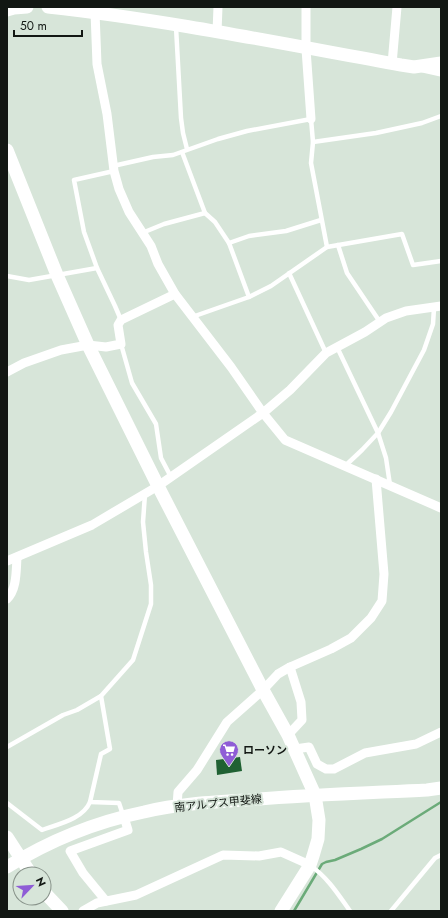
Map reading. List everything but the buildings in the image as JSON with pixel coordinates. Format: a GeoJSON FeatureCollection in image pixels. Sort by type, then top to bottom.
{"type":"FeatureCollection","features":[{"type":"Feature","properties":{"kind":"street"},"geometry":{"type":"LineString","coordinates":[[48,7],[95,12],[176,25],[441,72]]}},
{"type":"Feature","properties":{"kind":"street"},"geometry":{"type":"LineString","coordinates":[[217,32],[218,7]]}},
{"type":"Feature","properties":{"kind":"street"},"geometry":{"type":"LineString","coordinates":[[306,7],[306,49],[311,119]]}},
{"type":"Feature","properties":{"kind":"street"},"geometry":{"type":"LineString","coordinates":[[392,64],[397,7]]}},
{"type":"Feature","properties":{"kind":"street"},"geometry":{"type":"LineString","coordinates":[[95,12],[97,64],[107,114],[114,169],[119,189],[129,212],[151,246],[158,264],[175,294],[231,367],[263,413],[285,440],[441,508]]}},
{"type":"Feature","properties":{"kind":"street"},"geometry":{"type":"LineString","coordinates":[[414,66],[441,62]]}},
{"type":"Feature","properties":{"kind":"street"},"geometry":{"type":"LineString","coordinates":[[7,150],[88,345],[158,486],[263,690],[288,735],[315,795],[319,820],[318,838],[310,865],[281,911]]}},
{"type":"Feature","properties":{"kind":"street"},"geometry":{"type":"LineString","coordinates":[[7,372],[24,363],[61,350],[88,345],[106,347],[121,344],[118,325],[121,320],[175,294]]}},
{"type":"Feature","properties":{"kind":"street"},"geometry":{"type":"LineString","coordinates":[[7,561],[92,525],[158,486],[263,413],[290,390],[326,352],[366,332],[386,318],[406,311],[437,307]]}},
{"type":"Feature","properties":{"kind":"street"},"geometry":{"type":"LineString","coordinates":[[177,806],[178,792],[197,770],[227,722],[263,690],[278,674],[351,638],[371,618],[382,601],[384,574],[376,479]]}},
{"type":"Feature","properties":{"kind":"street"},"geometry":{"type":"LineString","coordinates":[[7,599],[12,595],[17,558]]}},
{"type":"Feature","properties":{"kind":"street"},"geometry":{"type":"LineString","coordinates":[[288,735],[302,720],[301,702],[290,667]]}},
{"type":"Feature","properties":{"kind":"street"},"geometry":{"type":"LineString","coordinates":[[295,749],[309,747],[317,764],[326,770],[334,769],[365,753],[416,744],[441,732]]}},
{"type":"Feature","properties":{"kind":"street","name":"南アルプス甲斐線"},"geometry":{"type":"LineString","coordinates":[[7,867],[46,845],[82,830],[144,812],[177,806],[219,802],[441,788]]}},
{"type":"Feature","properties":{"kind":"street"},"geometry":{"type":"LineString","coordinates":[[106,901],[83,873],[70,850],[128,830],[124,817]]}},
{"type":"Feature","properties":{"kind":"street"},"geometry":{"type":"LineString","coordinates":[[7,837],[25,866]]}},
{"type":"Feature","properties":{"kind":"street"},"geometry":{"type":"LineString","coordinates":[[83,911],[97,903],[136,894],[223,855],[259,856],[281,852],[310,865]]}},
{"type":"Feature","properties":{"kind":"street"},"geometry":{"type":"LineString","coordinates":[[52,900],[62,911]]}},
{"type":"Feature","properties":{"kind":"lane"},"geometry":{"type":"LineString","coordinates":[[176,25],[181,118],[187,149]]}},
{"type":"Feature","properties":{"kind":"lane"},"geometry":{"type":"LineString","coordinates":[[313,142],[376,133],[422,123],[441,116]]}},
{"type":"Feature","properties":{"kind":"lane"},"geometry":{"type":"LineString","coordinates":[[121,320],[97,268],[84,232],[74,180],[153,157],[173,156],[187,149],[247,131],[311,119],[313,142],[311,163],[327,247]]}},
{"type":"Feature","properties":{"kind":"lane"},"geometry":{"type":"LineString","coordinates":[[182,152],[205,213],[215,222],[229,243],[249,297]]}},
{"type":"Feature","properties":{"kind":"lane"},"geometry":{"type":"LineString","coordinates":[[142,233],[164,224],[205,213]]}},
{"type":"Feature","properties":{"kind":"lane"},"geometry":{"type":"LineString","coordinates":[[229,243],[249,236],[286,231],[321,220]]}},
{"type":"Feature","properties":{"kind":"lane"},"geometry":{"type":"LineString","coordinates":[[192,317],[249,297],[271,286],[327,247],[402,234],[413,265],[441,261]]}},
{"type":"Feature","properties":{"kind":"lane"},"geometry":{"type":"LineString","coordinates":[[338,245],[347,273],[380,322]]}},
{"type":"Feature","properties":{"kind":"lane"},"geometry":{"type":"LineString","coordinates":[[7,276],[30,280],[97,268]]}},
{"type":"Feature","properties":{"kind":"lane"},"geometry":{"type":"LineString","coordinates":[[289,273],[326,352]]}},
{"type":"Feature","properties":{"kind":"lane"},"geometry":{"type":"LineString","coordinates":[[345,466],[378,433],[424,350],[437,307]]}},
{"type":"Feature","properties":{"kind":"lane"},"geometry":{"type":"LineString","coordinates":[[121,344],[132,383],[156,424],[161,458],[171,477]]}},
{"type":"Feature","properties":{"kind":"lane"},"geometry":{"type":"LineString","coordinates":[[337,346],[378,433],[386,458],[390,485]]}},
{"type":"Feature","properties":{"kind":"lane"},"geometry":{"type":"LineString","coordinates":[[7,747],[63,715],[78,710],[101,696],[133,660],[151,604],[151,585],[143,522],[145,494]]}},
{"type":"Feature","properties":{"kind":"lane"},"geometry":{"type":"LineString","coordinates":[[7,803],[42,830],[81,815],[87,809],[101,754],[110,749],[101,696]]}},
{"type":"Feature","properties":{"kind":"lane"},"geometry":{"type":"LineString","coordinates":[[90,802],[119,803],[124,817]]}},
{"type":"Feature","properties":{"kind":"lane"},"geometry":{"type":"LineString","coordinates":[[391,911],[435,858],[441,855]]}},
{"type":"Feature","properties":{"kind":"lane"},"geometry":{"type":"LineString","coordinates":[[310,865],[322,874],[350,911]]}},
{"type":"Feature","properties":{"kind":"waterway"},"geometry":{"type":"LineString","coordinates":[[294,911],[322,864],[335,860],[382,839],[441,802]]}},
{"type":"Feature","properties":{"kind":"place","name":"ローソン"},"geometry":{"type":"Point","coordinates":[229,767]}}]}
